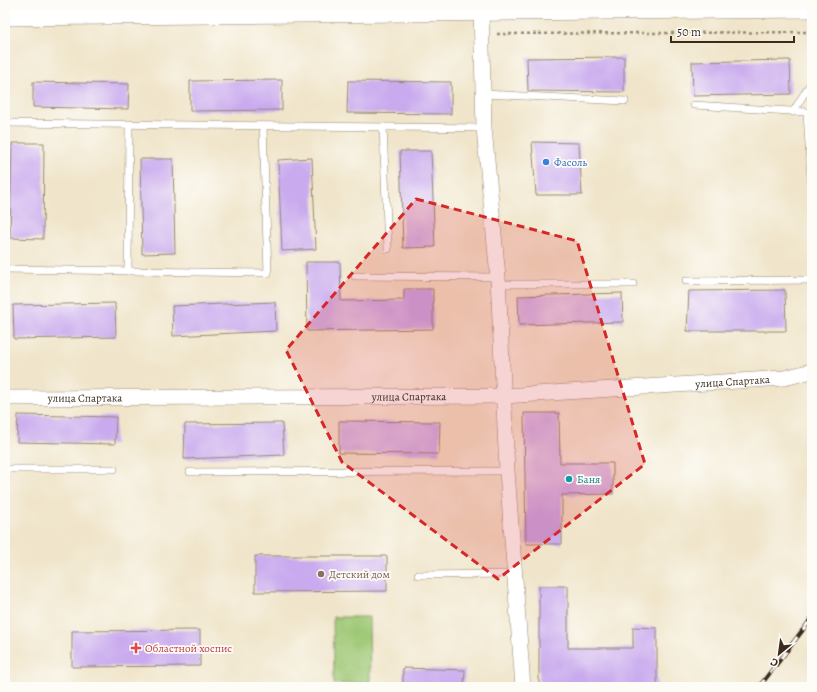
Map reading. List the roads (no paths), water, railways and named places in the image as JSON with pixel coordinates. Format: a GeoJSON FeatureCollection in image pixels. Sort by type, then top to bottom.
{"type":"FeatureCollection","features":[{"type":"Feature","properties":{"kind":"main road"},"geometry":{"type":"LineString","coordinates":[[5,15],[676,6],[812,7]]}},
{"type":"Feature","properties":{"kind":"street"},"geometry":{"type":"LineString","coordinates":[[481,9],[484,128],[498,280],[507,471],[523,687]]}},
{"type":"Feature","properties":{"kind":"street","name":"улица Спартака"},"geometry":{"type":"LineString","coordinates":[[5,398],[504,396],[784,378],[812,371]]}},
{"type":"Feature","properties":{"kind":"lane"},"geometry":{"type":"LineString","coordinates":[[793,112],[812,81]]}},
{"type":"Feature","properties":{"kind":"lane"},"geometry":{"type":"LineString","coordinates":[[483,94],[625,101]]}},
{"type":"Feature","properties":{"kind":"lane"},"geometry":{"type":"LineString","coordinates":[[694,105],[807,112],[812,195]]}},
{"type":"Feature","properties":{"kind":"lane"},"geometry":{"type":"LineString","coordinates":[[5,123],[484,128]]}},
{"type":"Feature","properties":{"kind":"lane"},"geometry":{"type":"LineString","coordinates":[[128,271],[129,124]]}},
{"type":"Feature","properties":{"kind":"lane"},"geometry":{"type":"LineString","coordinates":[[5,269],[268,273],[263,126]]}},
{"type":"Feature","properties":{"kind":"lane"},"geometry":{"type":"LineString","coordinates":[[383,127],[388,249]]}},
{"type":"Feature","properties":{"kind":"lane"},"geometry":{"type":"LineString","coordinates":[[355,276],[633,284]]}},
{"type":"Feature","properties":{"kind":"lane"},"geometry":{"type":"LineString","coordinates":[[686,281],[812,280]]}},
{"type":"Feature","properties":{"kind":"lane"},"geometry":{"type":"LineString","coordinates":[[5,469],[114,469]]}},
{"type":"Feature","properties":{"kind":"lane"},"geometry":{"type":"LineString","coordinates":[[190,472],[507,471]]}},
{"type":"Feature","properties":{"kind":"lane"},"geometry":{"type":"LineString","coordinates":[[418,575],[514,574]]}},
{"type":"Feature","properties":{"kind":"railway"},"geometry":{"type":"LineString","coordinates":[[759,687],[812,618]]}},
{"type":"Feature","properties":{"kind":"place","name":"Фасоль"},"geometry":{"type":"Point","coordinates":[546,162]}},
{"type":"Feature","properties":{"kind":"place","name":"Баня"},"geometry":{"type":"Point","coordinates":[569,479]}},
{"type":"Feature","properties":{"kind":"place","name":"Детский дом"},"geometry":{"type":"Point","coordinates":[321,574]}},
{"type":"Feature","properties":{"kind":"place","name":"Областной хоспис"},"geometry":{"type":"Point","coordinates":[136,648]}}]}
